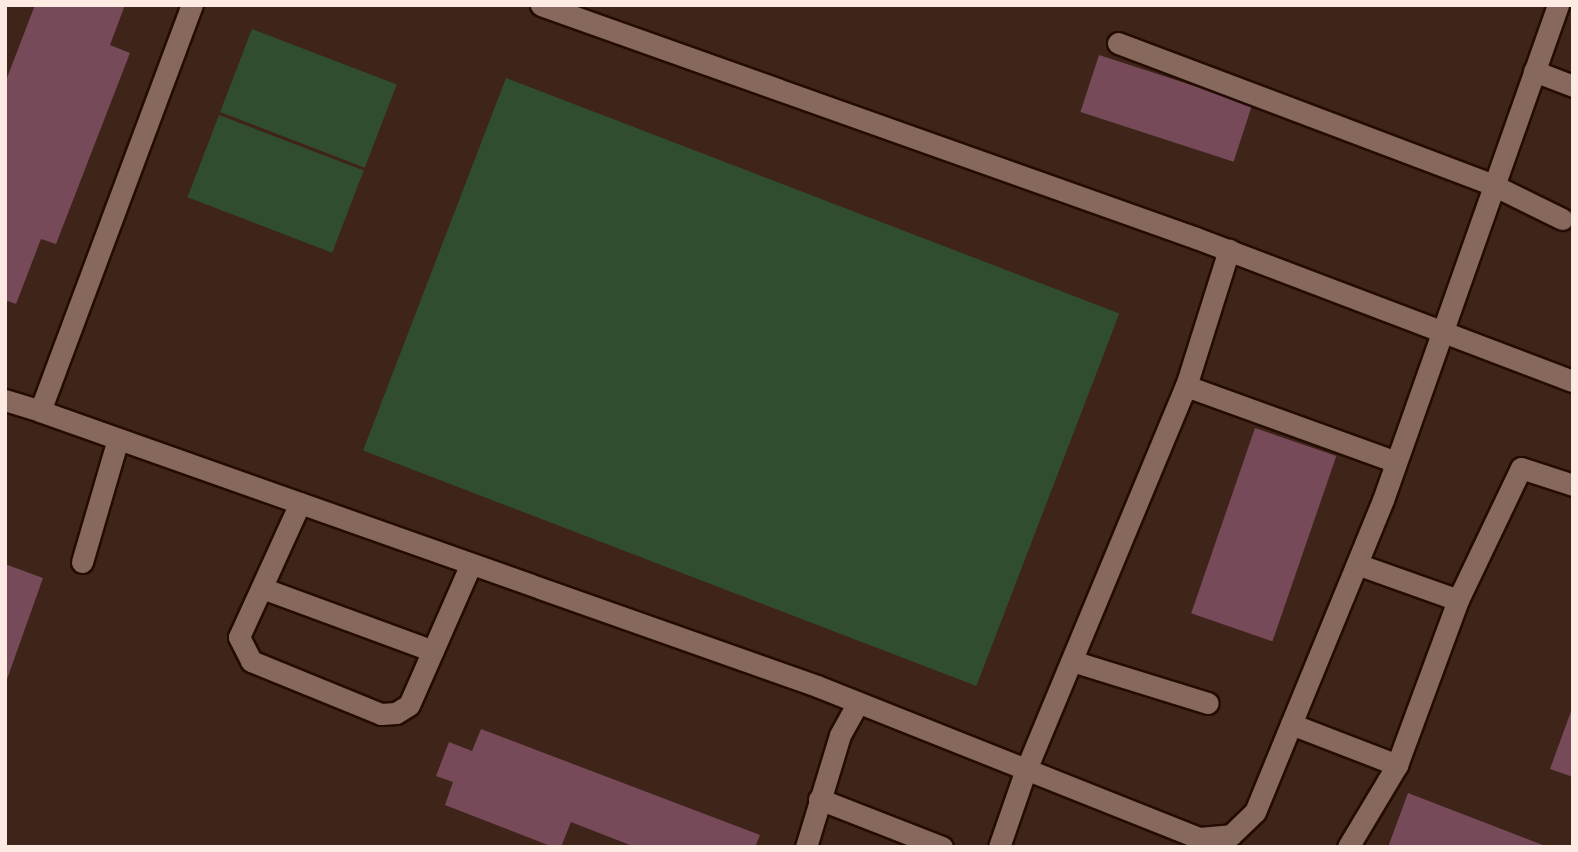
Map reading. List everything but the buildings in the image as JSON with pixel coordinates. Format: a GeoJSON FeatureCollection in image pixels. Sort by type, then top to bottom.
{"type":"FeatureCollection","features":[{"type":"Feature","properties":{"kind":"lane"},"geometry":{"type":"LineString","coordinates":[[40,411],[191,5]]}},
{"type":"Feature","properties":{"kind":"lane"},"geometry":{"type":"LineString","coordinates":[[541,5],[1229,250],[1441,328],[1573,381]]}},
{"type":"Feature","properties":{"kind":"lane"},"geometry":{"type":"LineString","coordinates":[[5,400],[858,703],[1025,772],[1199,838],[1231,841],[1255,812],[1357,564],[1396,462],[1441,328],[1558,5]]}},
{"type":"Feature","properties":{"kind":"lane"},"geometry":{"type":"LineString","coordinates":[[1118,43],[1493,185],[1562,219]]}},
{"type":"Feature","properties":{"kind":"lane"},"geometry":{"type":"LineString","coordinates":[[1534,71],[1573,86]]}},
{"type":"Feature","properties":{"kind":"lane"},"geometry":{"type":"LineString","coordinates":[[999,847],[1025,772],[1186,386],[1229,250]]}},
{"type":"Feature","properties":{"kind":"lane"},"geometry":{"type":"LineString","coordinates":[[1186,386],[1396,462]]}},
{"type":"Feature","properties":{"kind":"lane"},"geometry":{"type":"LineString","coordinates":[[82,562],[118,439]]}},
{"type":"Feature","properties":{"kind":"lane"},"geometry":{"type":"LineString","coordinates":[[1348,847],[1397,765],[1458,600],[1521,468],[1573,485]]}},
{"type":"Feature","properties":{"kind":"lane"},"geometry":{"type":"LineString","coordinates":[[300,503],[239,637],[251,661],[381,714],[396,713],[409,705],[471,564]]}},
{"type":"Feature","properties":{"kind":"lane"},"geometry":{"type":"LineString","coordinates":[[1357,564],[1458,600]]}},
{"type":"Feature","properties":{"kind":"lane"},"geometry":{"type":"LineString","coordinates":[[262,588],[433,651]]}},
{"type":"Feature","properties":{"kind":"lane"},"geometry":{"type":"LineString","coordinates":[[1072,661],[1208,703]]}},
{"type":"Feature","properties":{"kind":"lane"},"geometry":{"type":"LineString","coordinates":[[806,847],[840,736],[858,703]]}},
{"type":"Feature","properties":{"kind":"lane"},"geometry":{"type":"LineString","coordinates":[[1291,724],[1397,765]]}},
{"type":"Feature","properties":{"kind":"lane"},"geometry":{"type":"LineString","coordinates":[[819,799],[943,847]]}},
{"type":"Feature","properties":{"kind":"green space"},"geometry":{"type":"Polygon","coordinates":[[[252,29],[397,85],[365,168],[220,112],[252,29]]]}},
{"type":"Feature","properties":{"kind":"green space"},"geometry":{"type":"Polygon","coordinates":[[[506,78],[1119,313],[976,686],[363,450],[506,78]]]}},
{"type":"Feature","properties":{"kind":"green space"},"geometry":{"type":"Polygon","coordinates":[[[219,115],[364,171],[332,253],[187,197],[219,115]]]}}]}
